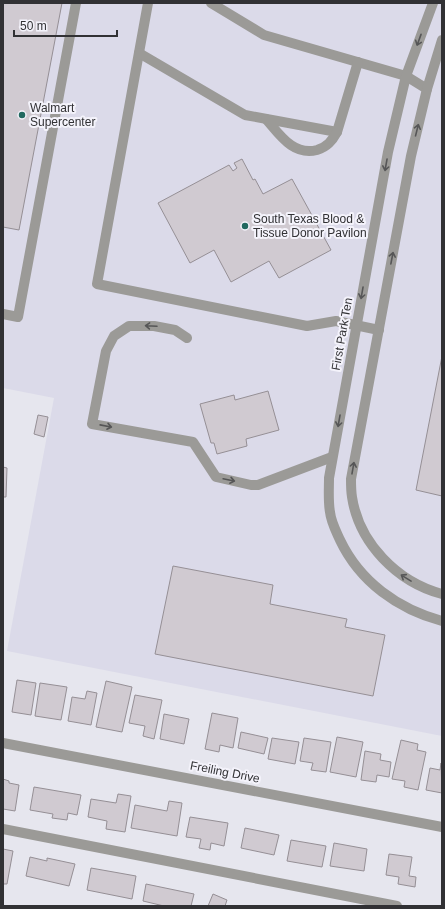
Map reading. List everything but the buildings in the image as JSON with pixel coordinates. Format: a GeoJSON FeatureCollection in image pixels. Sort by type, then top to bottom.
{"type":"FeatureCollection","features":[{"type":"Feature","properties":{"kind":"street"},"geometry":{"type":"LineString","coordinates":[[3,314],[18,317],[76,3]]}},
{"type":"Feature","properties":{"kind":"street"},"geometry":{"type":"LineString","coordinates":[[148,3],[97,284],[308,326],[336,321],[379,330]]}},
{"type":"Feature","properties":{"kind":"street"},"geometry":{"type":"LineString","coordinates":[[211,3],[264,35],[406,76],[427,89]]}},
{"type":"Feature","properties":{"kind":"street","name":"First Park Ten"},"geometry":{"type":"LineString","coordinates":[[433,3],[406,76],[388,152],[332,457],[329,478],[329,510],[332,522],[346,553],[365,577],[386,596],[398,603],[422,615],[442,621]]}},
{"type":"Feature","properties":{"kind":"street"},"geometry":{"type":"LineString","coordinates":[[442,40],[427,89],[411,156],[351,479],[351,495],[356,515],[367,538],[382,558],[401,575],[412,582],[423,588],[442,594]]}},
{"type":"Feature","properties":{"kind":"street"},"geometry":{"type":"LineString","coordinates":[[139,53],[245,115],[337,132]]}},
{"type":"Feature","properties":{"kind":"street"},"geometry":{"type":"LineString","coordinates":[[266,119],[288,144],[299,150],[309,152],[325,148],[333,140],[337,132],[358,62]]}},
{"type":"Feature","properties":{"kind":"street"},"geometry":{"type":"LineString","coordinates":[[187,338],[175,330],[154,326],[129,326],[114,336],[106,351],[92,424],[193,442],[216,478],[251,485],[258,485],[332,457]]}},
{"type":"Feature","properties":{"kind":"street","name":"Freiling Drive"},"geometry":{"type":"LineString","coordinates":[[3,743],[442,827]]}},
{"type":"Feature","properties":{"kind":"street"},"geometry":{"type":"LineString","coordinates":[[3,829],[397,906]]}},
{"type":"Feature","properties":{"kind":"shaded area"},"geometry":{"type":"Polygon","coordinates":[[[3,3],[442,3],[442,736],[7,651],[54,398],[3,388],[3,3]]]}},
{"type":"Feature","properties":{"kind":"place","name":"Walmart Supercenter"},"geometry":{"type":"Point","coordinates":[22,115]}},
{"type":"Feature","properties":{"kind":"place","name":"South Texas Blood & Tissue Donor Pavilon"},"geometry":{"type":"Point","coordinates":[245,226]}}]}
